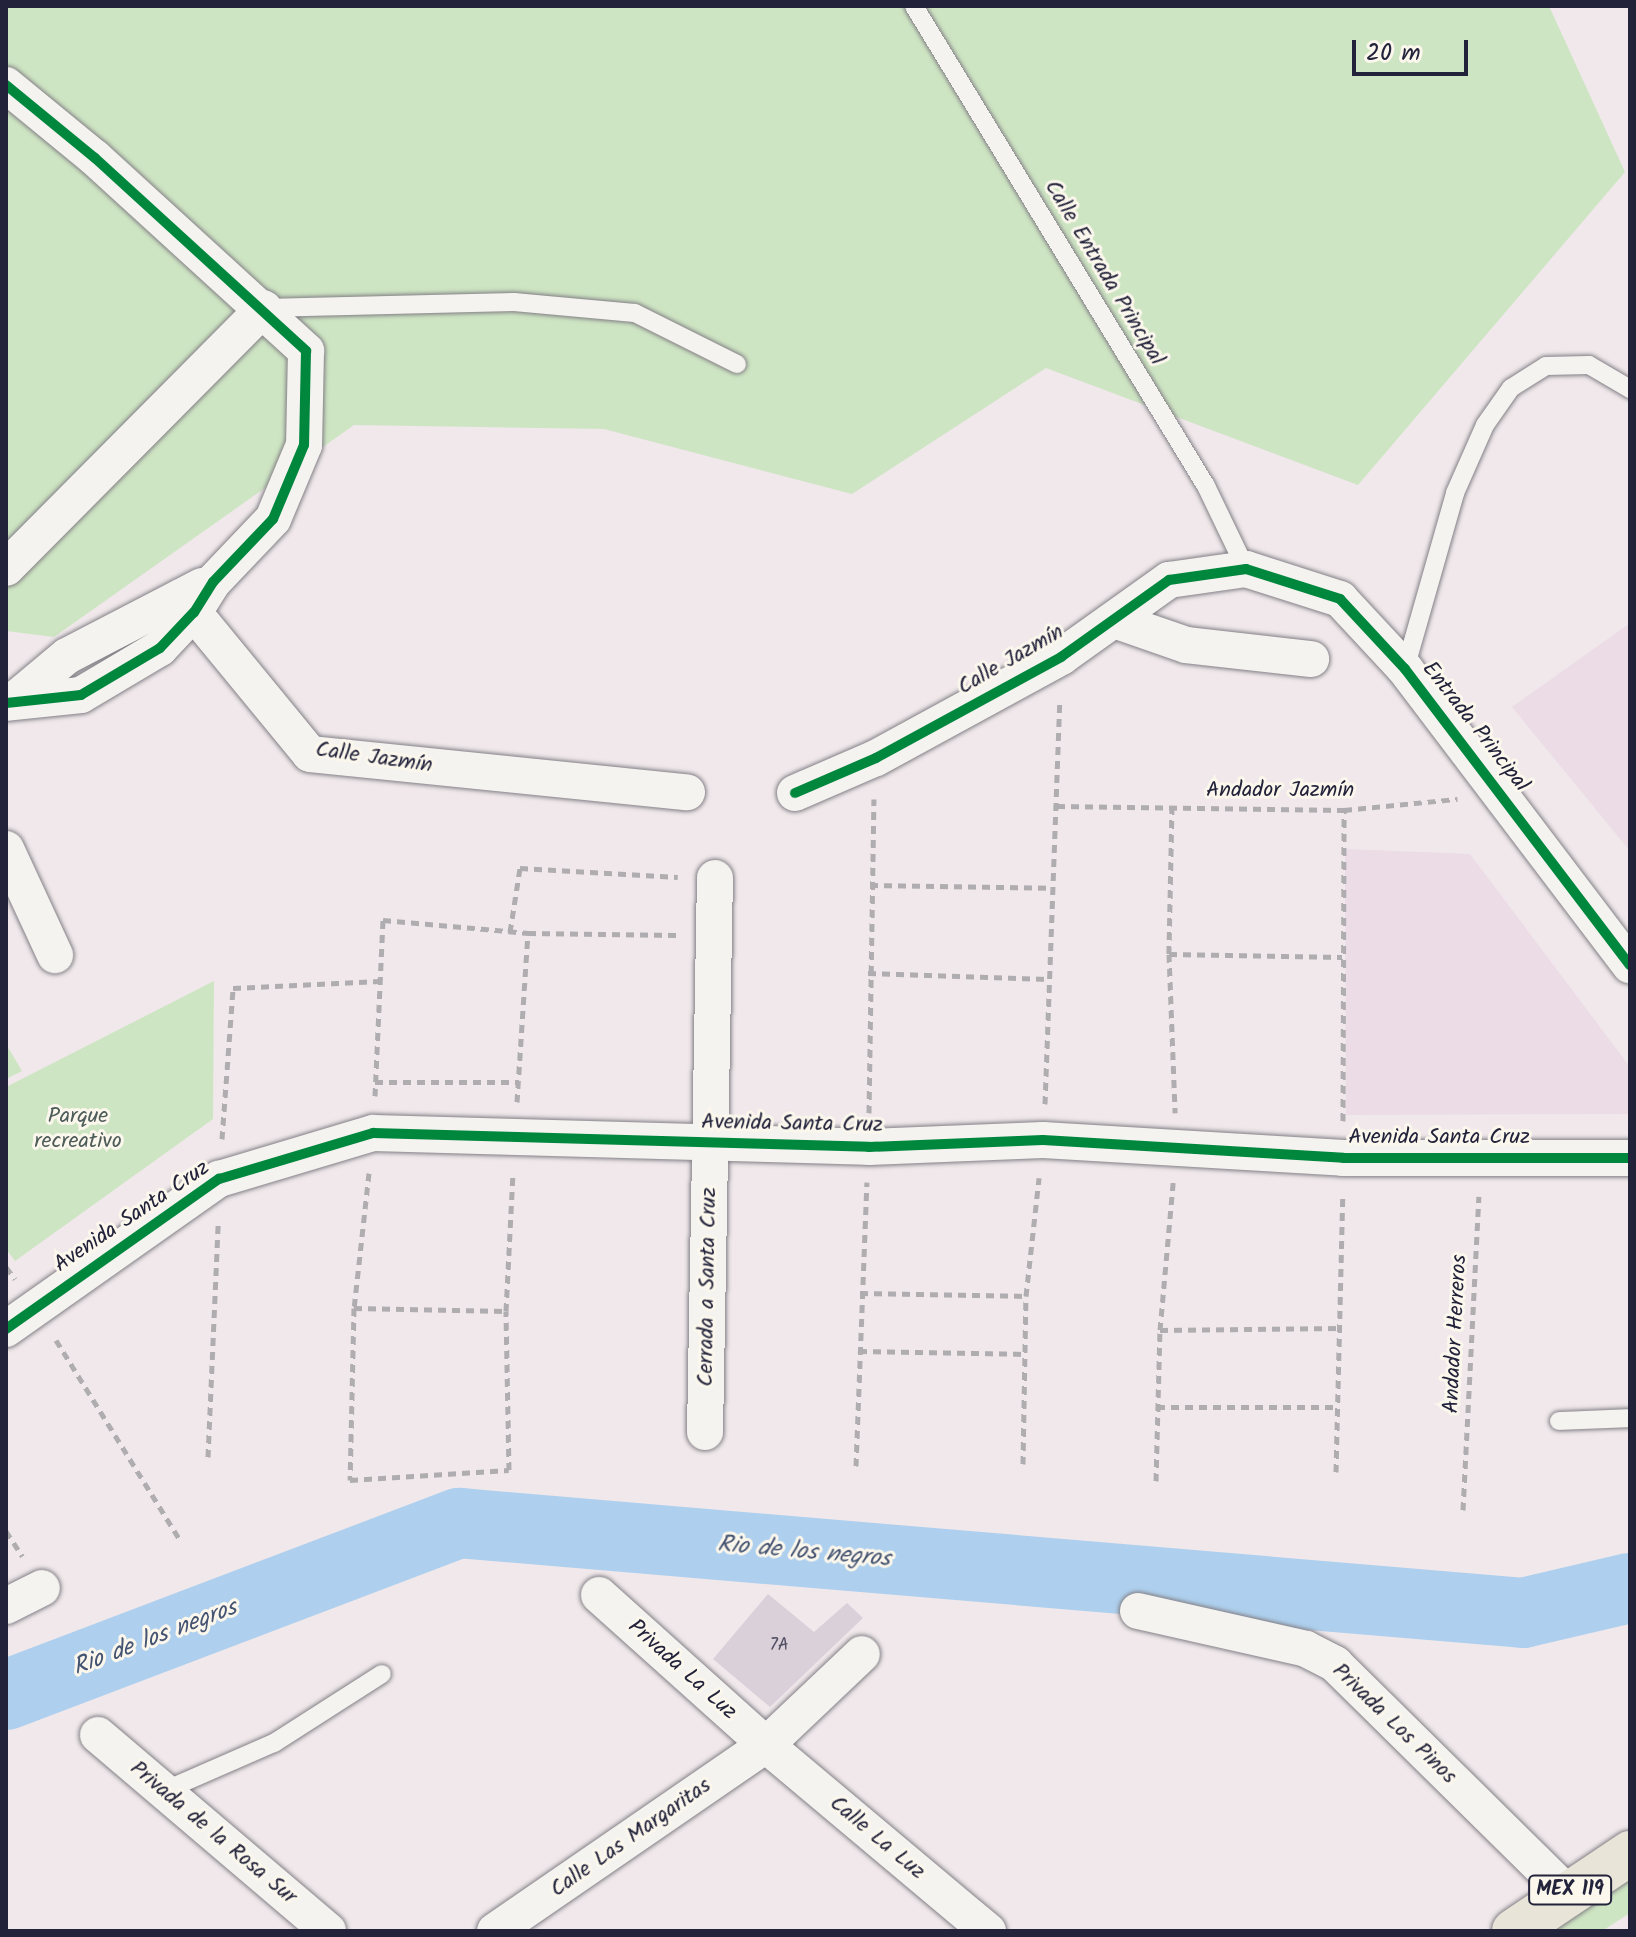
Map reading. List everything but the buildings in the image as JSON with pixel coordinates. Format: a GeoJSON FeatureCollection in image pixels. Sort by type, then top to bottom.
{"type":"FeatureCollection","features":[{"type":"Feature","properties":{"kind":"main road","name":"MEX 119"},"geometry":{"type":"LineString","coordinates":[[1514,1931],[1566,1892],[1630,1853]]}},
{"type":"Feature","properties":{"kind":"street"},"geometry":{"type":"LineString","coordinates":[[6,85],[264,308],[306,351],[304,445],[273,519],[213,582],[187,604],[83,648],[10,702]]}},
{"type":"Feature","properties":{"kind":"street"},"geometry":{"type":"LineString","coordinates":[[6,568],[264,308]]}},
{"type":"Feature","properties":{"kind":"street","name":"Calle Jazmín"},"geometry":{"type":"LineString","coordinates":[[795,793],[876,758],[1061,657],[1169,580],[1246,569]]}},
{"type":"Feature","properties":{"kind":"street","name":"Entrada Principal"},"geometry":{"type":"LineString","coordinates":[[1246,569],[1340,599],[1405,669],[1630,965]]}},
{"type":"Feature","properties":{"kind":"street","name":"Calle Jazmín"},"geometry":{"type":"LineString","coordinates":[[187,604],[310,754],[687,792]]}},
{"type":"Feature","properties":{"kind":"street"},"geometry":{"type":"LineString","coordinates":[[10,702],[81,695],[160,648],[187,604]]}},
{"type":"Feature","properties":{"kind":"street"},"geometry":{"type":"LineString","coordinates":[[1114,620],[1186,645],[1311,659]]}},
{"type":"Feature","properties":{"kind":"street"},"geometry":{"type":"LineString","coordinates":[[83,648],[102,682]]}},
{"type":"Feature","properties":{"kind":"street"},"geometry":{"type":"LineString","coordinates":[[6,849],[55,955]]}},
{"type":"Feature","properties":{"kind":"street","name":"Cerrada a Santa Cruz"},"geometry":{"type":"LineString","coordinates":[[705,1432],[715,878]]}},
{"type":"Feature","properties":{"kind":"street","name":"Avenida Santa Cruz"},"geometry":{"type":"LineString","coordinates":[[6,1329],[219,1179],[373,1133],[515,1134],[869,1147],[1043,1140],[1343,1158],[1630,1158]]}},
{"type":"Feature","properties":{"kind":"street"},"geometry":{"type":"LineString","coordinates":[[6,1606],[42,1588]]}},
{"type":"Feature","properties":{"kind":"street","name":"Privada La Luz"},"geometry":{"type":"LineString","coordinates":[[599,1595],[766,1745]]}},
{"type":"Feature","properties":{"kind":"street","name":"Privada Los Pinos"},"geometry":{"type":"LineString","coordinates":[[1138,1611],[1306,1649],[1335,1664],[1566,1892]]}},
{"type":"Feature","properties":{"kind":"street","name":"Calle Las Margaritas"},"geometry":{"type":"LineString","coordinates":[[495,1931],[766,1745],[862,1654]]}},
{"type":"Feature","properties":{"kind":"street","name":"Privada de la Rosa Sur"},"geometry":{"type":"LineString","coordinates":[[98,1735],[328,1931]]}},
{"type":"Feature","properties":{"kind":"street","name":"Calle La Luz"},"geometry":{"type":"LineString","coordinates":[[766,1745],[988,1931]]}},
{"type":"Feature","properties":{"kind":"lane","name":"Calle Entrada Principal"},"geometry":{"type":"LineString","coordinates":[[914,6],[1206,486],[1246,569]]}},
{"type":"Feature","properties":{"kind":"lane"},"geometry":{"type":"LineString","coordinates":[[264,308],[514,302],[635,313],[737,364]]}},
{"type":"Feature","properties":{"kind":"lane"},"geometry":{"type":"LineString","coordinates":[[1405,669],[1455,493],[1485,425],[1511,388],[1546,366],[1589,365],[1630,389]]}},
{"type":"Feature","properties":{"kind":"lane"},"geometry":{"type":"LineString","coordinates":[[1559,1421],[1630,1418]]}},
{"type":"Feature","properties":{"kind":"lane"},"geometry":{"type":"LineString","coordinates":[[164,1791],[274,1743],[382,1674]]}},
{"type":"Feature","properties":{"kind":"path"},"geometry":{"type":"LineString","coordinates":[[1023,1464],[1026,1296],[1043,1140],[1061,657]]}},
{"type":"Feature","properties":{"kind":"path"},"geometry":{"type":"LineString","coordinates":[[856,1466],[860,1293],[869,1147],[868,973],[876,758]]}},
{"type":"Feature","properties":{"kind":"path"},"geometry":{"type":"LineString","coordinates":[[1156,1481],[1160,1330],[1176,1148],[1169,954],[1172,806]]}},
{"type":"Feature","properties":{"kind":"path"},"geometry":{"type":"LineString","coordinates":[[1336,1472],[1341,1328],[1344,810]]}},
{"type":"Feature","properties":{"kind":"path"},"geometry":{"type":"LineString","coordinates":[[510,932],[520,868],[715,878]]}},
{"type":"Feature","properties":{"kind":"path"},"geometry":{"type":"LineString","coordinates":[[870,885],[1051,888]]}},
{"type":"Feature","properties":{"kind":"path"},"geometry":{"type":"LineString","coordinates":[[528,933],[506,1311],[509,1470],[350,1480],[354,1308],[373,1133],[383,920],[528,933],[714,935]]}},
{"type":"Feature","properties":{"kind":"path"},"geometry":{"type":"LineString","coordinates":[[1169,954],[1342,957]]}},
{"type":"Feature","properties":{"kind":"path"},"geometry":{"type":"LineString","coordinates":[[868,973],[1049,979]]}},
{"type":"Feature","properties":{"kind":"path"},"geometry":{"type":"LineString","coordinates":[[208,1457],[219,1179],[233,988],[380,981]]}},
{"type":"Feature","properties":{"kind":"path"},"geometry":{"type":"LineString","coordinates":[[375,1082],[519,1082]]}},
{"type":"Feature","properties":{"kind":"path"},"geometry":{"type":"LineString","coordinates":[[860,1293],[1026,1296]]}},
{"type":"Feature","properties":{"kind":"path"},"geometry":{"type":"LineString","coordinates":[[36,1307],[180,1540]]}},
{"type":"Feature","properties":{"kind":"path"},"geometry":{"type":"LineString","coordinates":[[354,1308],[506,1311]]}},
{"type":"Feature","properties":{"kind":"path"},"geometry":{"type":"LineString","coordinates":[[1160,1330],[1341,1328]]}},
{"type":"Feature","properties":{"kind":"path"},"geometry":{"type":"LineString","coordinates":[[859,1351],[1025,1354]]}},
{"type":"Feature","properties":{"kind":"path"},"geometry":{"type":"LineString","coordinates":[[1157,1407],[1338,1407]]}},
{"type":"Feature","properties":{"kind":"shaded area"},"geometry":{"type":"Polygon","coordinates":[[[1630,623],[1630,851],[1512,707],[1630,623]]]}},
{"type":"Feature","properties":{"kind":"shaded area"},"geometry":{"type":"Polygon","coordinates":[[[1345,849],[1470,854],[1630,1067],[1630,1114],[1346,1115],[1345,849]]]}},
{"type":"Feature","properties":{"kind":"green space"},"geometry":{"type":"Polygon","coordinates":[[[6,6],[1549,6],[1625,172],[1358,485],[1046,368],[852,494],[604,429],[354,425],[54,637],[6,631],[6,6]]]}},
{"type":"Feature","properties":{"kind":"green space","name":"Parque recreativo"},"geometry":{"type":"Polygon","coordinates":[[[214,981],[213,1119],[15,1261],[6,1249],[6,1087],[214,981]]]}},
{"type":"Feature","properties":{"kind":"green space"},"geometry":{"type":"Polygon","coordinates":[[[6,1044],[22,1071],[6,1079],[6,1044]]]}},
{"type":"Feature","properties":{"kind":"green space"},"geometry":{"type":"Polygon","coordinates":[[[1630,1876],[1630,1913],[1602,1931],[1545,1931],[1630,1876]]]}},
{"type":"Feature","properties":{"kind":"waterway","name":"Rio de los negros"},"geometry":{"type":"LineString","coordinates":[[6,1695],[459,1523],[1523,1613],[1630,1588]]}},
{"type":"Feature","properties":{"kind":"cycle path"},"geometry":{"type":"LineString","coordinates":[[6,85],[95,158],[306,351],[304,445],[273,519],[213,582],[194,612],[160,648],[81,695],[6,703]]}},
{"type":"Feature","properties":{"kind":"cycle path"},"geometry":{"type":"LineString","coordinates":[[795,793],[876,758],[1061,657],[1169,580],[1246,569],[1340,599],[1405,669],[1630,965]]}},
{"type":"Feature","properties":{"kind":"cycle path"},"geometry":{"type":"LineString","coordinates":[[6,1329],[219,1179],[373,1133],[869,1147],[1043,1140],[1343,1158],[1630,1158]]}}]}
